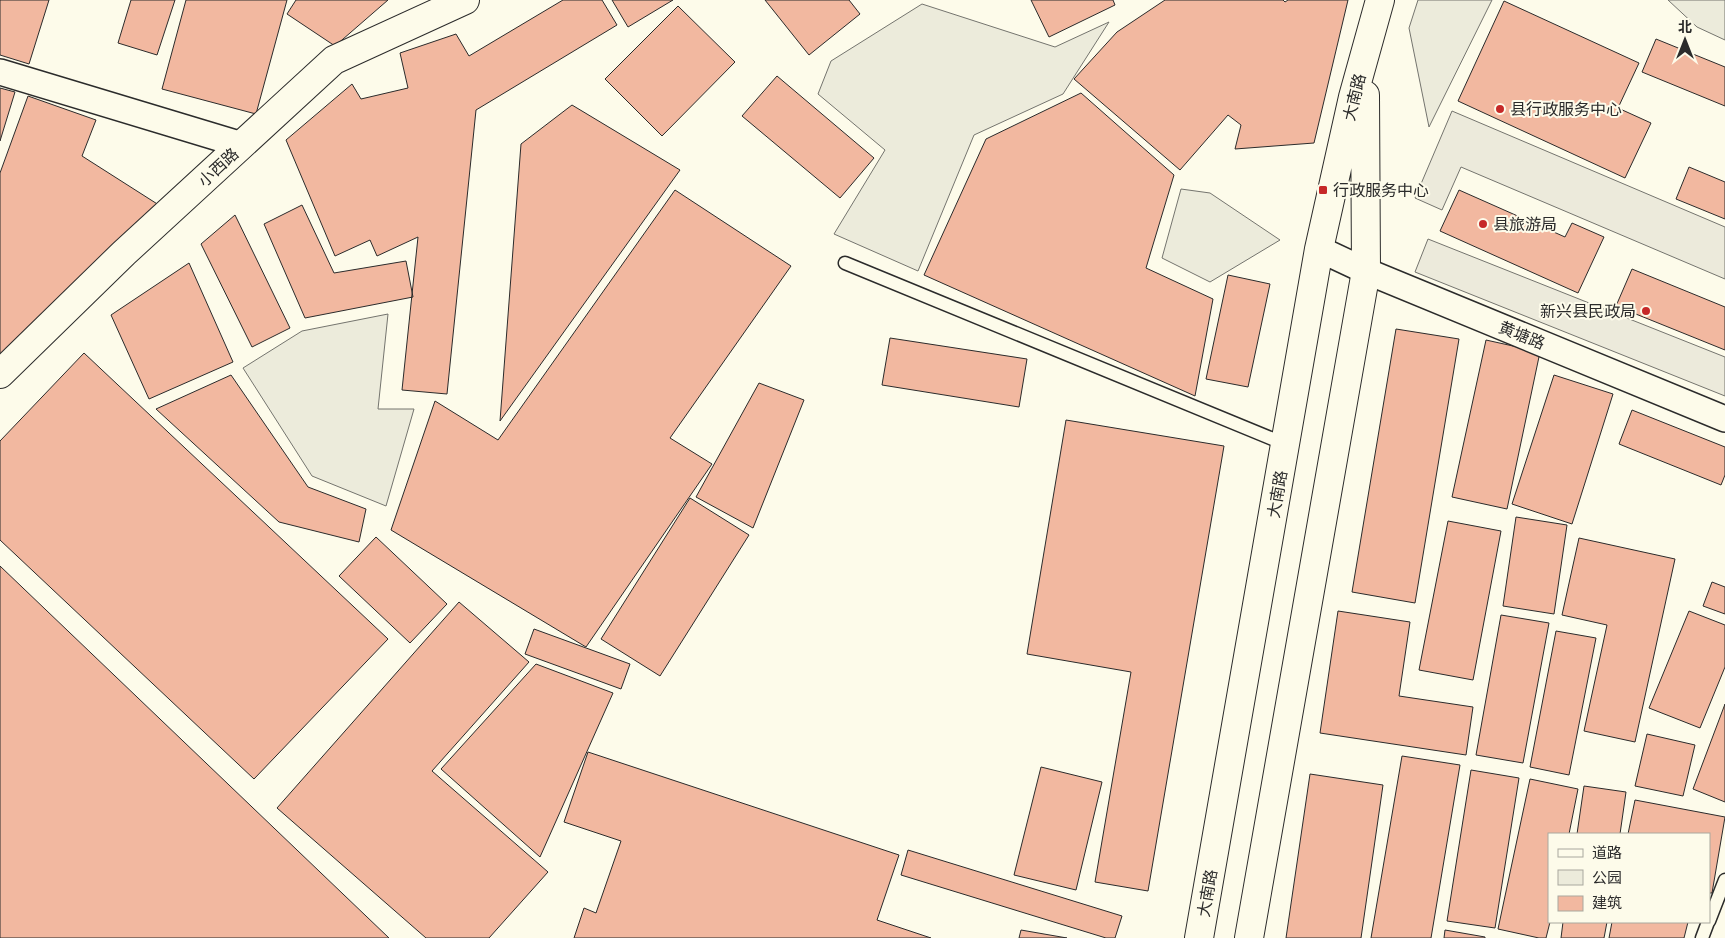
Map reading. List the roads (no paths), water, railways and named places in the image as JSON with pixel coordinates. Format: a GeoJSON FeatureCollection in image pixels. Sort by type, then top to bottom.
{"type":"FeatureCollection","features":[{"type":"Feature","properties":{"kind":"street","name":"大南路"},"geometry":{"type":"LineString","coordinates":[[1199,938],[1319,249],[1353,97],[1380,0]]}},
{"type":"Feature","properties":{"kind":"street","name":"小西路"},"geometry":{"type":"LineString","coordinates":[[0,374],[117,260],[334,60],[459,1]]}},
{"type":"Feature","properties":{"kind":"street","name":"大南路"},"geometry":{"type":"LineString","coordinates":[[1249,938],[1366,270],[1365,52]]}},
{"type":"Feature","properties":{"kind":"street"},"geometry":{"type":"LineString","coordinates":[[0,72],[242,145]]}},
{"type":"Feature","properties":{"kind":"street","name":"黄塘路"},"geometry":{"type":"LineString","coordinates":[[1319,249],[1725,419]]}},
{"type":"Feature","properties":{"kind":"lane"},"geometry":{"type":"LineString","coordinates":[[845,263],[1286,444]]}},
{"type":"Feature","properties":{"kind":"lane"},"geometry":{"type":"LineString","coordinates":[[1710,918],[1725,880]]}},
{"type":"Feature","properties":{"kind":"lane"},"geometry":{"type":"LineString","coordinates":[[1702,938],[1708,923]]}},
{"type":"Feature","properties":{"kind":"place","name":"县行政服务中心"},"geometry":{"type":"Point","coordinates":[1500,109]}},
{"type":"Feature","properties":{"kind":"place","name":"行政服务中心"},"geometry":{"type":"Point","coordinates":[1323,190]}},
{"type":"Feature","properties":{"kind":"place","name":"县旅游局"},"geometry":{"type":"Point","coordinates":[1483,224]}},
{"type":"Feature","properties":{"kind":"place","name":"新兴县民政局"},"geometry":{"type":"Point","coordinates":[1646,311]}}]}
